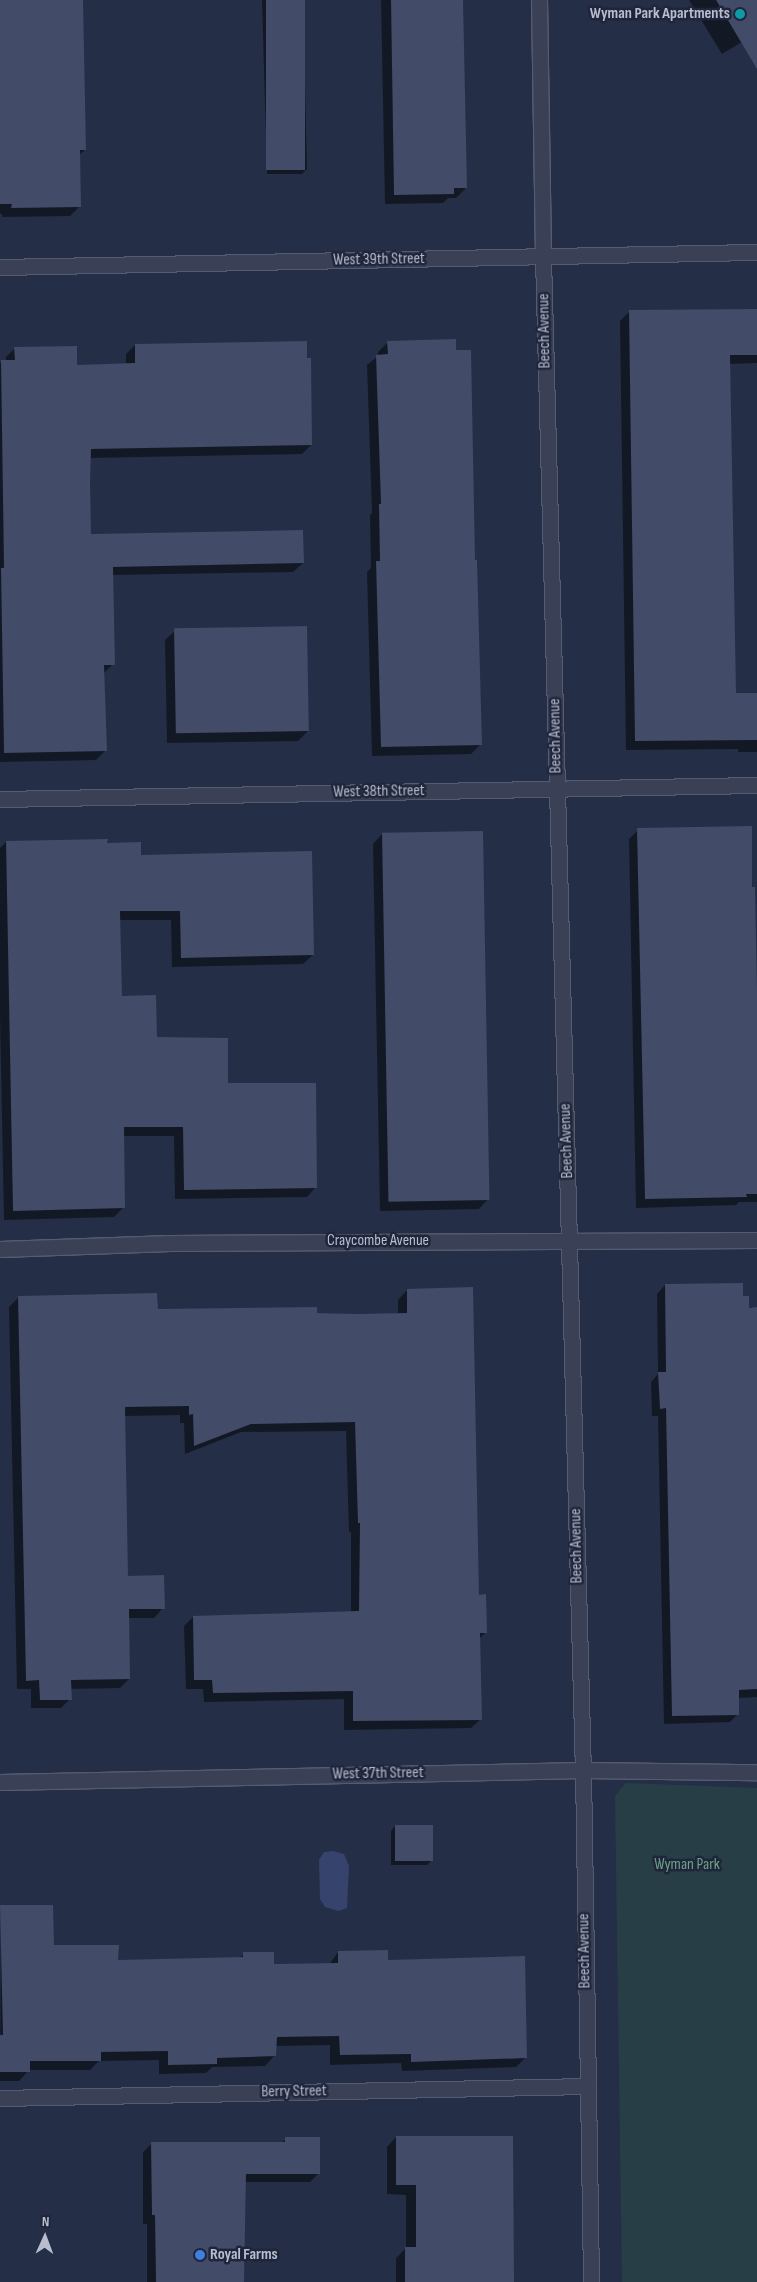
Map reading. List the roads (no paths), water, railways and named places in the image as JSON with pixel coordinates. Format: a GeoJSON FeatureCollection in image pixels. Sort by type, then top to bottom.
{"type":"FeatureCollection","features":[{"type":"Feature","properties":{"kind":"street","name":"Beech Avenue"},"geometry":{"type":"LineString","coordinates":[[539,0],[557,789],[583,1770],[591,2282]]}},
{"type":"Feature","properties":{"kind":"street","name":"West 39th Street"},"geometry":{"type":"LineString","coordinates":[[0,267],[757,252]]}},
{"type":"Feature","properties":{"kind":"street","name":"West 38th Street"},"geometry":{"type":"LineString","coordinates":[[0,800],[757,785]]}},
{"type":"Feature","properties":{"kind":"street","name":"Craycombe Avenue"},"geometry":{"type":"LineString","coordinates":[[0,1249],[170,1243],[757,1240]]}},
{"type":"Feature","properties":{"kind":"street","name":"West 37th Street"},"geometry":{"type":"LineString","coordinates":[[0,1782],[583,1770],[757,1772]]}},
{"type":"Feature","properties":{"kind":"street","name":"Berry Street"},"geometry":{"type":"LineString","coordinates":[[0,2098],[587,2086]]}},
{"type":"Feature","properties":{"kind":"water"},"geometry":{"type":"Polygon","coordinates":[[[333,1851],[344,1854],[349,1866],[347,1908],[338,1911],[325,1907],[320,1899],[319,1860],[324,1852],[333,1851]]]}},
{"type":"Feature","properties":{"kind":"place","name":"Wyman Park Apartments"},"geometry":{"type":"Point","coordinates":[740,14]}},
{"type":"Feature","properties":{"kind":"place","name":"Royal Farms"},"geometry":{"type":"Point","coordinates":[200,2255]}},
{"type":"Feature","properties":{"kind":"park label","name":"Wyman Park"},"geometry":{"type":"Point","coordinates":[687,1865]}}]}
